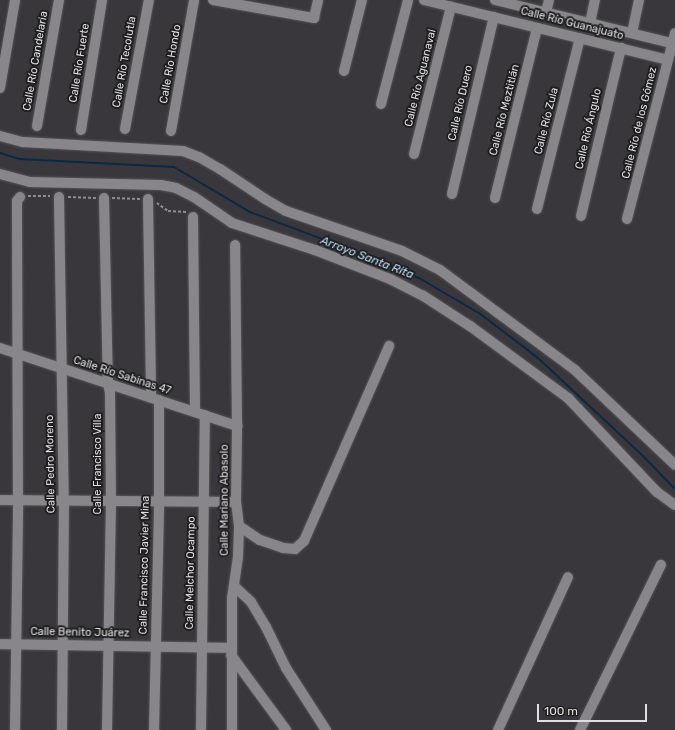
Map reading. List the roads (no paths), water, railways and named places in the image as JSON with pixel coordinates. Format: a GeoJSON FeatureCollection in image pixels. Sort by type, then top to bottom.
{"type":"FeatureCollection","features":[{"type":"Feature","properties":{"kind":"street"},"geometry":{"type":"LineString","coordinates":[[0,88],[15,0]]}},
{"type":"Feature","properties":{"kind":"street","name":"Calle Río Candelaria"},"geometry":{"type":"LineString","coordinates":[[37,126],[59,0]]}},
{"type":"Feature","properties":{"kind":"street","name":"Calle Río Fuerte"},"geometry":{"type":"LineString","coordinates":[[81,130],[102,0]]}},
{"type":"Feature","properties":{"kind":"street","name":"Calle Río Tecolutla"},"geometry":{"type":"LineString","coordinates":[[125,129],[149,0]]}},
{"type":"Feature","properties":{"kind":"street","name":"Calle Río Hondo"},"geometry":{"type":"LineString","coordinates":[[171,131],[194,0]]}},
{"type":"Feature","properties":{"kind":"street"},"geometry":{"type":"LineString","coordinates":[[213,0],[314,18],[318,0]]}},
{"type":"Feature","properties":{"kind":"street"},"geometry":{"type":"LineString","coordinates":[[344,71],[362,0]]}},
{"type":"Feature","properties":{"kind":"street"},"geometry":{"type":"LineString","coordinates":[[381,104],[408,0]]}},
{"type":"Feature","properties":{"kind":"street","name":"Calle Río Guanajuato"},"geometry":{"type":"LineString","coordinates":[[424,0],[668,60]]}},
{"type":"Feature","properties":{"kind":"street","name":"Calle Río Guanajuato"},"geometry":{"type":"LineString","coordinates":[[499,0],[674,44]]}},
{"type":"Feature","properties":{"kind":"street"},"geometry":{"type":"LineString","coordinates":[[546,12],[549,0]]}},
{"type":"Feature","properties":{"kind":"street"},"geometry":{"type":"LineString","coordinates":[[590,23],[595,0]]}},
{"type":"Feature","properties":{"kind":"street"},"geometry":{"type":"LineString","coordinates":[[632,33],[639,0]]}},
{"type":"Feature","properties":{"kind":"street","name":"Calle Río Aguanaval"},"geometry":{"type":"LineString","coordinates":[[414,154],[451,6]]}},
{"type":"Feature","properties":{"kind":"street"},"geometry":{"type":"LineString","coordinates":[[558,33],[562,16]]}},
{"type":"Feature","properties":{"kind":"street","name":"Calle Río Duero"},"geometry":{"type":"LineString","coordinates":[[452,194],[494,17]]}},
{"type":"Feature","properties":{"kind":"street","name":"Calle Río Meztitlán"},"geometry":{"type":"LineString","coordinates":[[495,198],[537,28]]}},
{"type":"Feature","properties":{"kind":"street","name":"Calle Río de los Gómez"},"geometry":{"type":"LineString","coordinates":[[627,219],[668,60],[674,44],[675,33]]}},
{"type":"Feature","properties":{"kind":"street","name":"Calle Río Zula"},"geometry":{"type":"LineString","coordinates":[[536,210],[580,38]]}},
{"type":"Feature","properties":{"kind":"street","name":"Calle Río Ángulo"},"geometry":{"type":"LineString","coordinates":[[581,216],[621,48]]}},
{"type":"Feature","properties":{"kind":"street"},"geometry":{"type":"LineString","coordinates":[[0,136],[23,142],[183,151],[199,157],[220,169],[286,211],[402,251],[440,270],[575,370],[675,465]]}},
{"type":"Feature","properties":{"kind":"street"},"geometry":{"type":"LineString","coordinates":[[0,174],[30,182],[154,184],[176,188],[194,197],[232,223],[315,250],[390,279],[422,295],[470,326],[561,393],[657,492],[675,505]]}},
{"type":"Feature","properties":{"kind":"street"},"geometry":{"type":"LineString","coordinates":[[15,730],[18,501],[17,201],[20,197]]}},
{"type":"Feature","properties":{"kind":"street","name":"Calle Pedro Moreno"},"geometry":{"type":"LineString","coordinates":[[59,197],[64,501],[62,730]]}},
{"type":"Feature","properties":{"kind":"street","name":"Calle Francisco Villa"},"geometry":{"type":"LineString","coordinates":[[104,198],[108,384],[110,393],[111,501],[107,730]]}},
{"type":"Feature","properties":{"kind":"street","name":"Calle Francisco Javier Mina"},"geometry":{"type":"LineString","coordinates":[[148,200],[159,501],[154,730]]}},
{"type":"Feature","properties":{"kind":"street","name":"Calle Melchor Ocampo"},"geometry":{"type":"LineString","coordinates":[[193,217],[204,502],[201,730]]}},
{"type":"Feature","properties":{"kind":"street","name":"Calle Mariano Abasolo"},"geometry":{"type":"LineString","coordinates":[[234,727],[231,651],[232,598],[238,557],[239,526],[236,502],[237,426],[235,245]]}},
{"type":"Feature","properties":{"kind":"street"},"geometry":{"type":"LineString","coordinates":[[239,526],[260,540],[283,548],[295,548],[304,541],[389,346]]}},
{"type":"Feature","properties":{"kind":"street","name":"Calle Río Sabinas 47"},"geometry":{"type":"LineString","coordinates":[[0,348],[237,426]]}},
{"type":"Feature","properties":{"kind":"street"},"geometry":{"type":"LineString","coordinates":[[0,500],[236,502]]}},
{"type":"Feature","properties":{"kind":"street"},"geometry":{"type":"LineString","coordinates":[[580,730],[661,565]]}},
{"type":"Feature","properties":{"kind":"street"},"geometry":{"type":"LineString","coordinates":[[498,730],[568,577]]}},
{"type":"Feature","properties":{"kind":"street"},"geometry":{"type":"LineString","coordinates":[[234,586],[252,602],[286,668],[326,730]]}},
{"type":"Feature","properties":{"kind":"street","name":"Calle Benito Juárez"},"geometry":{"type":"LineString","coordinates":[[0,644],[202,647],[231,651]]}},
{"type":"Feature","properties":{"kind":"street"},"geometry":{"type":"LineString","coordinates":[[231,651],[286,730]]}},
{"type":"Feature","properties":{"kind":"waterway","name":"Arroyo Santa Rita"},"geometry":{"type":"LineString","coordinates":[[0,153],[20,159],[174,167],[250,212],[357,252],[419,278],[479,313],[538,358],[643,456],[675,489]]}}]}
